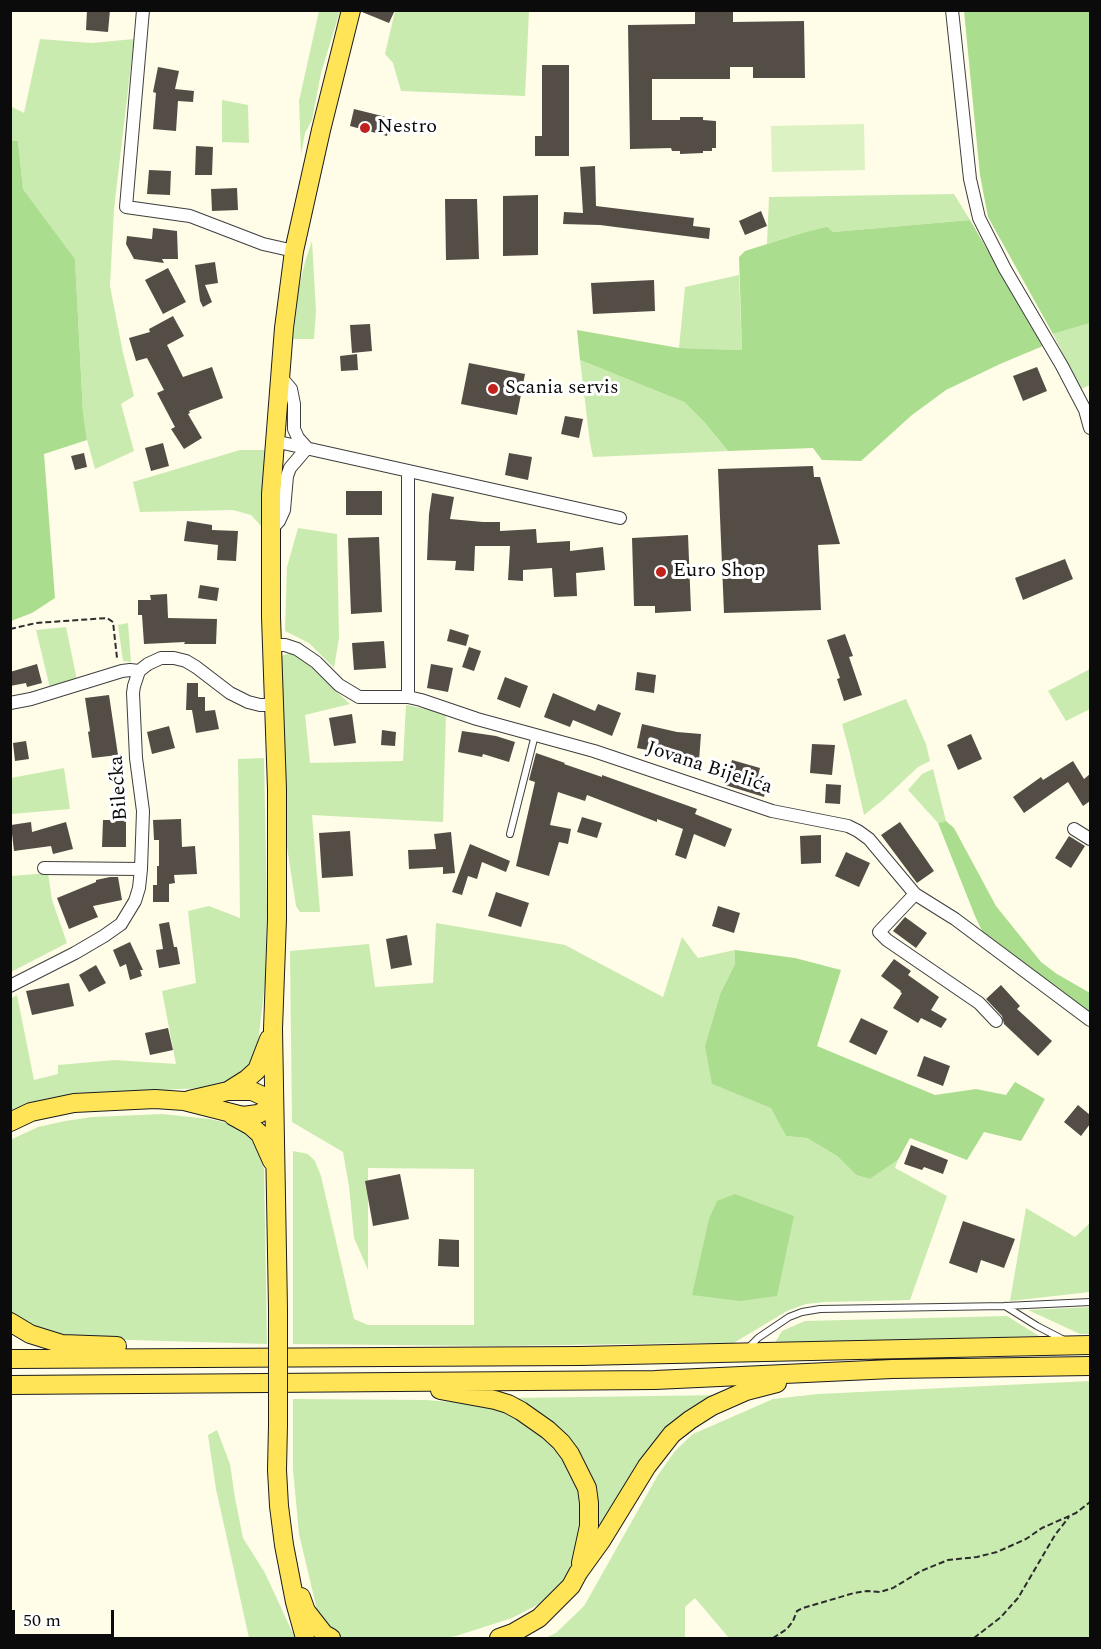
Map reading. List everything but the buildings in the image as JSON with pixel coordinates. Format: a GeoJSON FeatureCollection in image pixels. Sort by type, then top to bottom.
{"type":"FeatureCollection","features":[{"type":"Feature","properties":{"kind":"main road"},"geometry":{"type":"LineString","coordinates":[[305,1638],[295,1602],[279,1506],[273,1029],[277,908],[277,789],[270,532],[279,375],[294,250],[351,10]]}},
{"type":"Feature","properties":{"kind":"main road"},"geometry":{"type":"LineString","coordinates":[[228,1091],[257,1070],[273,1029]]}},
{"type":"Feature","properties":{"kind":"main road"},"geometry":{"type":"LineString","coordinates":[[184,1101],[228,1091],[252,1090],[274,1106]]}},
{"type":"Feature","properties":{"kind":"main road"},"geometry":{"type":"LineString","coordinates":[[10,1122],[31,1112],[74,1102],[155,1099],[184,1101],[243,1116],[258,1114],[274,1106]]}},
{"type":"Feature","properties":{"kind":"main road"},"geometry":{"type":"LineString","coordinates":[[229,1113],[260,1134],[276,1168]]}},
{"type":"Feature","properties":{"kind":"main road"},"geometry":{"type":"LineString","coordinates":[[10,1322],[30,1334],[62,1344],[222,1348],[242,1357]]}},
{"type":"Feature","properties":{"kind":"main road"},"geometry":{"type":"LineString","coordinates":[[10,1359],[742,1354],[1083,1345]]}},
{"type":"Feature","properties":{"kind":"main road"},"geometry":{"type":"LineString","coordinates":[[10,1385],[655,1380],[892,1369],[1090,1366]]}},
{"type":"Feature","properties":{"kind":"main road"},"geometry":{"type":"LineString","coordinates":[[499,1638],[539,1618],[571,1586],[647,1466],[672,1434],[690,1420],[736,1395],[769,1384],[892,1369]]}},
{"type":"Feature","properties":{"kind":"main road"},"geometry":{"type":"LineString","coordinates":[[334,1383],[415,1387],[495,1400],[522,1411],[548,1430],[570,1454],[587,1488],[589,1526],[578,1573]]}},
{"type":"Feature","properties":{"kind":"main road"},"geometry":{"type":"LineString","coordinates":[[288,1566],[306,1611],[324,1634],[331,1638]]}},
{"type":"Feature","properties":{"kind":"street"},"geometry":{"type":"LineString","coordinates":[[143,10],[126,207],[189,216],[263,244],[294,250]]}},
{"type":"Feature","properties":{"kind":"street"},"geometry":{"type":"LineString","coordinates":[[952,10],[969,179],[979,218],[1005,269],[1062,366],[1085,410],[1090,428]]}},
{"type":"Feature","properties":{"kind":"street"},"geometry":{"type":"LineString","coordinates":[[279,375],[291,389],[294,429],[307,448]]}},
{"type":"Feature","properties":{"kind":"street"},"geometry":{"type":"LineString","coordinates":[[274,441],[620,518]]}},
{"type":"Feature","properties":{"kind":"street"},"geometry":{"type":"LineString","coordinates":[[270,532],[284,510],[287,476],[290,468],[307,448]]}},
{"type":"Feature","properties":{"kind":"street"},"geometry":{"type":"LineString","coordinates":[[408,471],[408,697]]}},
{"type":"Feature","properties":{"kind":"street","name":"Jovana Bijelića"},"geometry":{"type":"LineString","coordinates":[[272,645],[285,645],[297,649],[316,662],[339,686],[359,697],[408,697],[594,751],[772,811],[848,826],[868,839],[915,894],[954,919],[1090,1020]]}},
{"type":"Feature","properties":{"kind":"street"},"geometry":{"type":"LineString","coordinates":[[10,703],[31,699],[122,671],[139,671],[161,658],[174,658],[186,661],[230,693],[248,702],[274,705]]}},
{"type":"Feature","properties":{"kind":"street","name":"Bilećka"},"geometry":{"type":"LineString","coordinates":[[10,986],[75,953],[121,924],[135,901],[141,868],[143,811],[136,758],[134,693],[139,671]]}},
{"type":"Feature","properties":{"kind":"street"},"geometry":{"type":"LineString","coordinates":[[1074,829],[1090,839]]}},
{"type":"Feature","properties":{"kind":"street"},"geometry":{"type":"LineString","coordinates":[[44,868],[141,868]]}},
{"type":"Feature","properties":{"kind":"street"},"geometry":{"type":"LineString","coordinates":[[915,894],[879,932],[887,940],[979,1003],[996,1022]]}},
{"type":"Feature","properties":{"kind":"lane"},"geometry":{"type":"LineString","coordinates":[[510,834],[535,735]]}},
{"type":"Feature","properties":{"kind":"lane"},"geometry":{"type":"LineString","coordinates":[[742,1354],[758,1338],[789,1317],[820,1309],[1090,1302]]}},
{"type":"Feature","properties":{"kind":"lane"},"geometry":{"type":"LineString","coordinates":[[1005,1306],[1036,1326],[1083,1345]]}},
{"type":"Feature","properties":{"kind":"path"},"geometry":{"type":"LineString","coordinates":[[10,629],[36,623],[107,618],[113,622],[118,661],[122,671]]}},
{"type":"Feature","properties":{"kind":"path"},"geometry":{"type":"LineString","coordinates":[[773,1638],[787,1629],[798,1611],[803,1608],[854,1593],[880,1592],[948,1560],[998,1552],[1071,1515],[1090,1502]]}},
{"type":"Feature","properties":{"kind":"path"},"geometry":{"type":"LineString","coordinates":[[974,1638],[1002,1617],[1018,1598],[1055,1534],[1071,1515]]}},
{"type":"Feature","properties":{"kind":"green space"},"geometry":{"type":"Polygon","coordinates":[[[319,11],[340,11],[321,73],[312,120],[305,133],[301,155],[299,101],[319,11]]]}},
{"type":"Feature","properties":{"kind":"green space"},"geometry":{"type":"Polygon","coordinates":[[[395,11],[529,11],[525,96],[401,91],[393,63],[385,54],[395,11]]]}},
{"type":"Feature","properties":{"kind":"green space"},"geometry":{"type":"Polygon","coordinates":[[[964,11],[1090,11],[1090,323],[1053,334],[988,217],[980,175],[964,11]]]}},
{"type":"Feature","properties":{"kind":"green space"},"geometry":{"type":"Polygon","coordinates":[[[40,39],[92,43],[134,39],[114,209],[110,286],[134,396],[121,404],[134,451],[95,469],[83,413],[75,259],[23,189],[18,141],[11,141],[10,106],[24,113],[40,39]]]}},
{"type":"Feature","properties":{"kind":"green space"},"geometry":{"type":"Polygon","coordinates":[[[222,100],[248,105],[249,143],[222,142],[222,100]]]}},
{"type":"Feature","properties":{"kind":"green space"},"geometry":{"type":"Polygon","coordinates":[[[864,124],[865,170],[772,172],[771,126],[864,124]]]}},
{"type":"Feature","properties":{"kind":"green space"},"geometry":{"type":"Polygon","coordinates":[[[11,141],[18,141],[23,189],[75,259],[83,413],[87,440],[44,454],[55,598],[32,613],[11,621],[11,141]]]}},
{"type":"Feature","properties":{"kind":"green space"},"geometry":{"type":"Polygon","coordinates":[[[954,194],[970,220],[833,232],[827,228],[767,244],[769,197],[954,194]]]}},
{"type":"Feature","properties":{"kind":"green space"},"geometry":{"type":"Polygon","coordinates":[[[970,220],[1043,346],[946,390],[912,415],[861,461],[822,460],[813,448],[728,451],[684,402],[580,360],[577,330],[679,348],[742,350],[739,257],[745,251],[827,227],[833,232],[970,220]]]}},
{"type":"Feature","properties":{"kind":"green space"},"geometry":{"type":"Polygon","coordinates":[[[312,241],[316,311],[314,339],[293,339],[299,287],[312,241]]]}},
{"type":"Feature","properties":{"kind":"green space"},"geometry":{"type":"Polygon","coordinates":[[[739,275],[742,350],[679,348],[685,287],[739,275]]]}},
{"type":"Feature","properties":{"kind":"green space"},"geometry":{"type":"Polygon","coordinates":[[[1090,323],[1090,385],[1081,389],[1053,334],[1090,323]]]}},
{"type":"Feature","properties":{"kind":"green space"},"geometry":{"type":"Polygon","coordinates":[[[580,360],[684,402],[728,451],[593,457],[580,360]]]}},
{"type":"Feature","properties":{"kind":"green space"},"geometry":{"type":"Polygon","coordinates":[[[240,450],[267,450],[261,526],[251,515],[233,510],[140,512],[133,482],[240,450]]]}},
{"type":"Feature","properties":{"kind":"green space"},"geometry":{"type":"Polygon","coordinates":[[[298,528],[337,534],[339,638],[334,668],[309,643],[285,631],[287,567],[298,528]]]}},
{"type":"Feature","properties":{"kind":"green space"},"geometry":{"type":"Polygon","coordinates":[[[128,623],[131,662],[123,661],[118,625],[128,623]]]}},
{"type":"Feature","properties":{"kind":"green space"},"geometry":{"type":"Polygon","coordinates":[[[66,627],[77,680],[50,688],[36,630],[66,627]]]}},
{"type":"Feature","properties":{"kind":"green space"},"geometry":{"type":"Polygon","coordinates":[[[295,654],[302,659],[350,704],[305,715],[310,763],[403,761],[406,705],[446,713],[443,822],[312,815],[320,912],[300,912],[296,906],[284,827],[281,663],[282,656],[295,654]]]}},
{"type":"Feature","properties":{"kind":"green space"},"geometry":{"type":"Polygon","coordinates":[[[1090,669],[1090,709],[1066,721],[1048,691],[1090,669]]]}},
{"type":"Feature","properties":{"kind":"green space"},"geometry":{"type":"Polygon","coordinates":[[[906,699],[926,744],[930,761],[918,767],[864,815],[842,724],[906,699]]]}},
{"type":"Feature","properties":{"kind":"green space"},"geometry":{"type":"Polygon","coordinates":[[[264,758],[267,911],[265,983],[257,1051],[249,1069],[218,1088],[178,1089],[47,1100],[11,1116],[10,999],[17,995],[34,1080],[58,1074],[58,1065],[115,1060],[176,1064],[162,991],[196,983],[188,911],[209,906],[240,918],[238,759],[264,758]]]}},
{"type":"Feature","properties":{"kind":"green space"},"geometry":{"type":"Polygon","coordinates":[[[64,768],[70,809],[11,814],[11,778],[64,768]]]}},
{"type":"Feature","properties":{"kind":"green space"},"geometry":{"type":"Polygon","coordinates":[[[933,769],[946,821],[938,823],[908,790],[922,774],[933,769]]]}},
{"type":"Feature","properties":{"kind":"green space"},"geometry":{"type":"Polygon","coordinates":[[[946,821],[954,828],[996,906],[1041,962],[1090,993],[1090,1014],[983,933],[938,823],[946,821]]]}},
{"type":"Feature","properties":{"kind":"green space"},"geometry":{"type":"Polygon","coordinates":[[[48,873],[52,900],[67,943],[11,972],[11,876],[48,873]]]}},
{"type":"Feature","properties":{"kind":"green space"},"geometry":{"type":"Polygon","coordinates":[[[436,923],[565,945],[663,997],[682,937],[698,958],[735,950],[735,964],[721,992],[712,1084],[772,1108],[786,1136],[807,1138],[837,1156],[856,1175],[870,1179],[898,1160],[895,1168],[947,1196],[910,1300],[806,1304],[787,1311],[732,1344],[496,1346],[293,1344],[293,1151],[308,1154],[315,1161],[321,1176],[354,1319],[368,1325],[474,1325],[474,1169],[368,1168],[368,1270],[354,1238],[343,1152],[292,1122],[290,951],[369,944],[375,987],[433,983],[436,923]]]}},
{"type":"Feature","properties":{"kind":"green space"},"geometry":{"type":"Polygon","coordinates":[[[735,950],[795,958],[841,970],[817,1046],[935,1095],[976,1089],[1006,1095],[1015,1082],[1045,1099],[1021,1141],[984,1132],[967,1160],[910,1138],[898,1160],[870,1179],[856,1175],[837,1156],[807,1138],[786,1136],[771,1108],[712,1084],[705,1046],[721,992],[735,964],[735,950]]]}},
{"type":"Feature","properties":{"kind":"green space"},"geometry":{"type":"Polygon","coordinates":[[[162,1114],[210,1119],[230,1124],[247,1134],[256,1145],[264,1169],[267,1344],[63,1338],[34,1330],[11,1316],[10,1140],[38,1127],[65,1121],[92,1117],[162,1114]]]}},
{"type":"Feature","properties":{"kind":"green space"},"geometry":{"type":"Polygon","coordinates":[[[735,1194],[794,1216],[777,1296],[740,1301],[692,1295],[709,1219],[717,1201],[735,1194]]]}},
{"type":"Feature","properties":{"kind":"green space"},"geometry":{"type":"Polygon","coordinates":[[[1026,1208],[1075,1237],[1090,1223],[1090,1292],[1010,1301],[1026,1208]]]}},
{"type":"Feature","properties":{"kind":"green space"},"geometry":{"type":"Polygon","coordinates":[[[1090,1307],[1090,1334],[1080,1334],[1028,1310],[1090,1307]]]}},
{"type":"Feature","properties":{"kind":"green space"},"geometry":{"type":"Polygon","coordinates":[[[1007,1316],[1039,1336],[775,1343],[782,1331],[805,1321],[1007,1316]]]}},
{"type":"Feature","properties":{"kind":"green space"},"geometry":{"type":"Polygon","coordinates":[[[1090,1381],[1090,1638],[729,1638],[695,1598],[685,1607],[685,1638],[545,1638],[556,1633],[584,1606],[658,1475],[675,1451],[693,1434],[773,1399],[818,1394],[1090,1381]]]}},
{"type":"Feature","properties":{"kind":"green space"},"geometry":{"type":"Polygon","coordinates":[[[724,1395],[700,1407],[596,1541],[591,1484],[511,1398],[724,1395]]]}},
{"type":"Feature","properties":{"kind":"green space"},"geometry":{"type":"Polygon","coordinates":[[[293,1399],[426,1400],[490,1405],[521,1417],[553,1444],[572,1471],[581,1502],[577,1550],[565,1582],[539,1604],[512,1618],[456,1636],[340,1638],[331,1631],[318,1614],[299,1534],[293,1469],[293,1399]]]}},
{"type":"Feature","properties":{"kind":"green space"},"geometry":{"type":"Polygon","coordinates":[[[217,1430],[230,1464],[243,1538],[265,1573],[295,1638],[249,1638],[216,1489],[208,1435],[217,1430]]]}},
{"type":"Feature","properties":{"kind":"place","name":"Nestro"},"geometry":{"type":"Point","coordinates":[365,128]}},
{"type":"Feature","properties":{"kind":"place","name":"Scania servis"},"geometry":{"type":"Point","coordinates":[493,389]}},
{"type":"Feature","properties":{"kind":"place","name":"Euro Shop"},"geometry":{"type":"Point","coordinates":[661,572]}}]}
